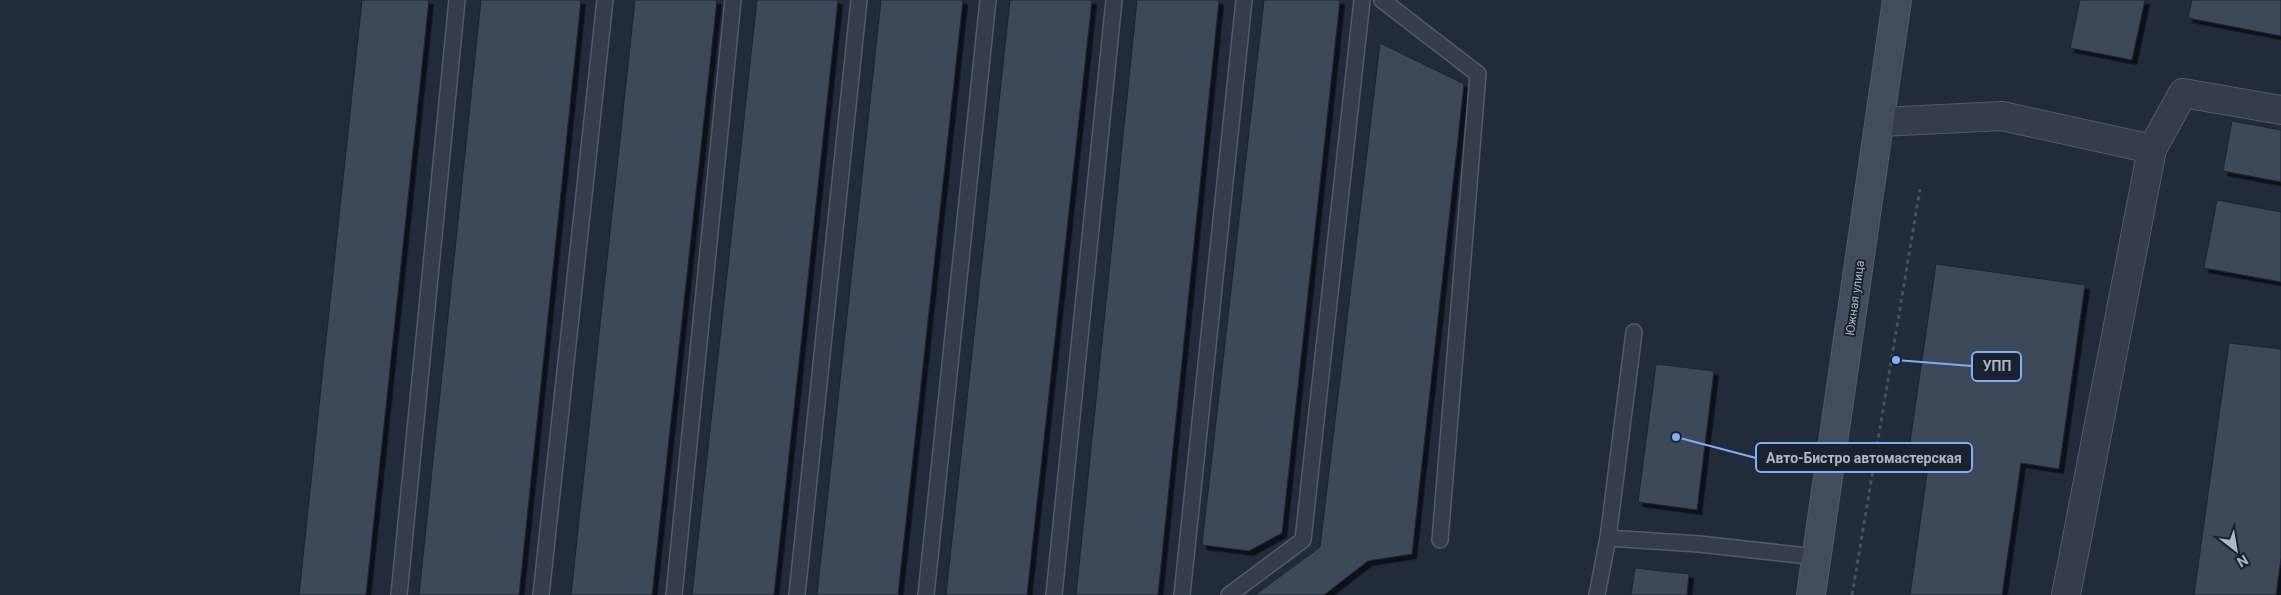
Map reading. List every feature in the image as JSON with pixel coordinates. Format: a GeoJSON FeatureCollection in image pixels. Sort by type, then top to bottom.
{"type":"FeatureCollection","features":[{"type":"Feature","properties":{"kind":"main road","name":"Южная улица"},"geometry":{"type":"LineString","coordinates":[[1811,595],[1881,122],[1897,0]]}},
{"type":"Feature","properties":{"kind":"street"},"geometry":{"type":"LineString","coordinates":[[2066,595],[2152,149],[2183,93],[2281,110]]}},
{"type":"Feature","properties":{"kind":"street"},"geometry":{"type":"LineString","coordinates":[[1881,122],[2002,116],[2152,149]]}},
{"type":"Feature","properties":{"kind":"lane"},"geometry":{"type":"LineString","coordinates":[[399,595],[457,0]]}},
{"type":"Feature","properties":{"kind":"lane"},"geometry":{"type":"LineString","coordinates":[[541,595],[605,0]]}},
{"type":"Feature","properties":{"kind":"lane"},"geometry":{"type":"LineString","coordinates":[[674,595],[733,0]]}},
{"type":"Feature","properties":{"kind":"lane"},"geometry":{"type":"LineString","coordinates":[[796,595],[859,0]]}},
{"type":"Feature","properties":{"kind":"lane"},"geometry":{"type":"LineString","coordinates":[[926,595],[988,0]]}},
{"type":"Feature","properties":{"kind":"lane"},"geometry":{"type":"LineString","coordinates":[[1054,595],[1114,0]]}},
{"type":"Feature","properties":{"kind":"lane"},"geometry":{"type":"LineString","coordinates":[[1182,595],[1244,0]]}},
{"type":"Feature","properties":{"kind":"lane"},"geometry":{"type":"LineString","coordinates":[[1229,595],[1303,540],[1362,0]]}},
{"type":"Feature","properties":{"kind":"lane"},"geometry":{"type":"LineString","coordinates":[[1382,0],[1478,74],[1440,540]]}},
{"type":"Feature","properties":{"kind":"lane"},"geometry":{"type":"LineString","coordinates":[[1596,595],[1608,538],[1634,332]]}},
{"type":"Feature","properties":{"kind":"lane"},"geometry":{"type":"LineString","coordinates":[[1608,538],[1699,544],[1817,557]]}},
{"type":"Feature","properties":{"kind":"path"},"geometry":{"type":"LineString","coordinates":[[1852,595],[1920,189]]}},
{"type":"Feature","properties":{"kind":"building"},"geometry":{"type":"Polygon","coordinates":[[[362,0],[429,0],[366,595],[299,595],[362,0]]]}},
{"type":"Feature","properties":{"kind":"building"},"geometry":{"type":"Polygon","coordinates":[[[481,0],[581,0],[519,595],[419,595],[481,0]]]}},
{"type":"Feature","properties":{"kind":"building"},"geometry":{"type":"Polygon","coordinates":[[[635,0],[717,0],[652,595],[571,595],[635,0]]]}},
{"type":"Feature","properties":{"kind":"building"},"geometry":{"type":"Polygon","coordinates":[[[757,0],[838,0],[774,595],[692,595],[757,0]]]}},
{"type":"Feature","properties":{"kind":"building"},"geometry":{"type":"Polygon","coordinates":[[[881,0],[963,0],[898,595],[817,595],[881,0]]]}},
{"type":"Feature","properties":{"kind":"building"},"geometry":{"type":"Polygon","coordinates":[[[1010,0],[1092,0],[1027,595],[946,595],[1010,0]]]}},
{"type":"Feature","properties":{"kind":"building"},"geometry":{"type":"Polygon","coordinates":[[[1137,0],[1219,0],[1158,595],[1076,595],[1137,0]]]}},
{"type":"Feature","properties":{"kind":"building"},"geometry":{"type":"Polygon","coordinates":[[[1264,0],[1340,0],[1282,533],[1249,551],[1202,545],[1264,0]]]}},
{"type":"Feature","properties":{"kind":"building"},"geometry":{"type":"Polygon","coordinates":[[[2080,0],[2145,0],[2132,60],[2070,48],[2080,0]]]}},
{"type":"Feature","properties":{"kind":"building"},"geometry":{"type":"Polygon","coordinates":[[[2192,0],[2281,0],[2281,36],[2188,18],[2192,0]]]}},
{"type":"Feature","properties":{"kind":"building"},"geometry":{"type":"Polygon","coordinates":[[[1380,43],[1464,84],[1412,554],[1368,561],[1324,595],[1255,595],[1320,547],[1380,43]]]}},
{"type":"Feature","properties":{"kind":"building"},"geometry":{"type":"Polygon","coordinates":[[[2232,121],[2281,130],[2281,182],[2223,171],[2232,121]]]}},
{"type":"Feature","properties":{"kind":"building"},"geometry":{"type":"Polygon","coordinates":[[[2217,200],[2281,212],[2281,282],[2204,268],[2217,200]]]}},
{"type":"Feature","properties":{"kind":"building"},"geometry":{"type":"Polygon","coordinates":[[[1936,264],[2085,285],[2059,469],[2021,463],[2002,595],[1910,595],[1931,445],[1910,442],[1936,264]]]}},
{"type":"Feature","properties":{"kind":"building"},"geometry":{"type":"Polygon","coordinates":[[[2229,343],[2281,349],[2281,558],[2276,595],[2194,595],[2229,343]]]}},
{"type":"Feature","properties":{"kind":"building"},"geometry":{"type":"Polygon","coordinates":[[[1656,364],[1714,371],[1697,510],[1638,502],[1656,364]]]}},
{"type":"Feature","properties":{"kind":"building"},"geometry":{"type":"Polygon","coordinates":[[[1635,568],[1689,574],[1687,595],[1631,595],[1635,568]]]}},
{"type":"Feature","properties":{"kind":"place","name":"УПП"},"geometry":{"type":"Point","coordinates":[1896,360]}},
{"type":"Feature","properties":{"kind":"place","name":"Авто-Бистро автомастерская"},"geometry":{"type":"Point","coordinates":[1676,437]}}]}
